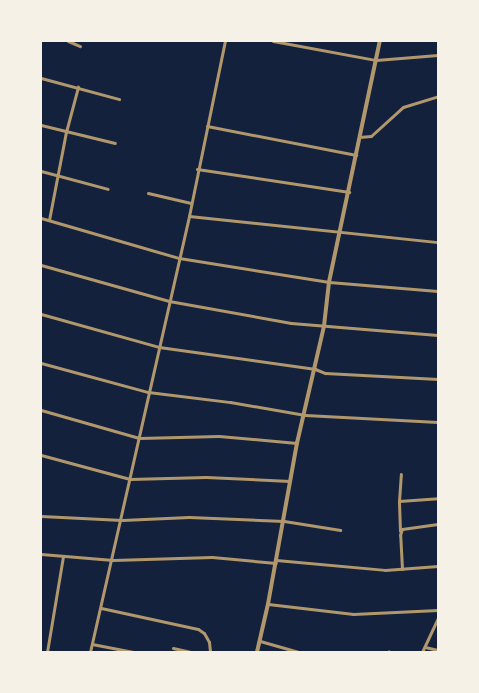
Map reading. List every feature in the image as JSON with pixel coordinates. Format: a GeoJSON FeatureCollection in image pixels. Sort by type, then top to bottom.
{"type":"FeatureCollection","features":[{"type":"Feature","properties":{"kind":"street"},"geometry":{"type":"LineString","coordinates":[[68,41],[80,46]]}},
{"type":"Feature","properties":{"kind":"street"},"geometry":{"type":"LineString","coordinates":[[90,652],[122,520],[148,392],[189,216],[197,169],[225,41]]}},
{"type":"Feature","properties":{"kind":"street"},"geometry":{"type":"LineString","coordinates":[[273,41],[376,60],[438,55]]}},
{"type":"Feature","properties":{"kind":"street"},"geometry":{"type":"LineString","coordinates":[[256,652],[268,604],[297,443],[324,326],[329,282],[380,41]]}},
{"type":"Feature","properties":{"kind":"street"},"geometry":{"type":"LineString","coordinates":[[41,78],[119,99]]}},
{"type":"Feature","properties":{"kind":"street"},"geometry":{"type":"LineString","coordinates":[[49,220],[56,175],[78,87]]}},
{"type":"Feature","properties":{"kind":"street"},"geometry":{"type":"LineString","coordinates":[[359,137],[371,136],[403,107],[438,96]]}},
{"type":"Feature","properties":{"kind":"street"},"geometry":{"type":"LineString","coordinates":[[41,125],[115,143]]}},
{"type":"Feature","properties":{"kind":"street"},"geometry":{"type":"LineString","coordinates":[[207,126],[356,154]]}},
{"type":"Feature","properties":{"kind":"street"},"geometry":{"type":"LineString","coordinates":[[197,169],[349,192]]}},
{"type":"Feature","properties":{"kind":"street"},"geometry":{"type":"LineString","coordinates":[[41,171],[108,190]]}},
{"type":"Feature","properties":{"kind":"street"},"geometry":{"type":"LineString","coordinates":[[148,194],[191,203]]}},
{"type":"Feature","properties":{"kind":"street"},"geometry":{"type":"LineString","coordinates":[[189,216],[340,234],[438,242]]}},
{"type":"Feature","properties":{"kind":"street"},"geometry":{"type":"LineString","coordinates":[[41,218],[178,258],[329,282],[438,292]]}},
{"type":"Feature","properties":{"kind":"street"},"geometry":{"type":"LineString","coordinates":[[41,266],[169,301],[292,323],[438,335]]}},
{"type":"Feature","properties":{"kind":"street"},"geometry":{"type":"LineString","coordinates":[[41,314],[159,347],[314,369],[340,375],[438,379]]}},
{"type":"Feature","properties":{"kind":"street"},"geometry":{"type":"LineString","coordinates":[[41,363],[148,392],[230,402],[305,415],[438,422]]}},
{"type":"Feature","properties":{"kind":"street"},"geometry":{"type":"LineString","coordinates":[[41,410],[139,438],[219,436],[297,443]]}},
{"type":"Feature","properties":{"kind":"street"},"geometry":{"type":"LineString","coordinates":[[41,455],[130,479],[206,477],[291,481]]}},
{"type":"Feature","properties":{"kind":"street"},"geometry":{"type":"LineString","coordinates":[[401,474],[399,501],[402,569]]}},
{"type":"Feature","properties":{"kind":"street"},"geometry":{"type":"LineString","coordinates":[[399,501],[438,498]]}},
{"type":"Feature","properties":{"kind":"street"},"geometry":{"type":"LineString","coordinates":[[41,516],[122,520],[189,517],[284,521],[340,530]]}},
{"type":"Feature","properties":{"kind":"street"},"geometry":{"type":"LineString","coordinates":[[400,532],[407,527],[438,524]]}},
{"type":"Feature","properties":{"kind":"street"},"geometry":{"type":"LineString","coordinates":[[41,554],[113,560],[212,557],[370,569],[438,566]]}},
{"type":"Feature","properties":{"kind":"street"},"geometry":{"type":"LineString","coordinates":[[47,652],[63,556]]}},
{"type":"Feature","properties":{"kind":"street"},"geometry":{"type":"LineString","coordinates":[[268,604],[353,614],[438,610]]}},
{"type":"Feature","properties":{"kind":"street"},"geometry":{"type":"LineString","coordinates":[[101,608],[198,629],[206,638],[210,652]]}},
{"type":"Feature","properties":{"kind":"street"},"geometry":{"type":"LineString","coordinates":[[422,652],[438,617]]}},
{"type":"Feature","properties":{"kind":"street"},"geometry":{"type":"LineString","coordinates":[[260,641],[298,652]]}},
{"type":"Feature","properties":{"kind":"street"},"geometry":{"type":"LineString","coordinates":[[92,644],[133,652]]}},
{"type":"Feature","properties":{"kind":"street"},"geometry":{"type":"LineString","coordinates":[[425,647],[438,650]]}},
{"type":"Feature","properties":{"kind":"street"},"geometry":{"type":"LineString","coordinates":[[173,648],[190,652]]}}]}
